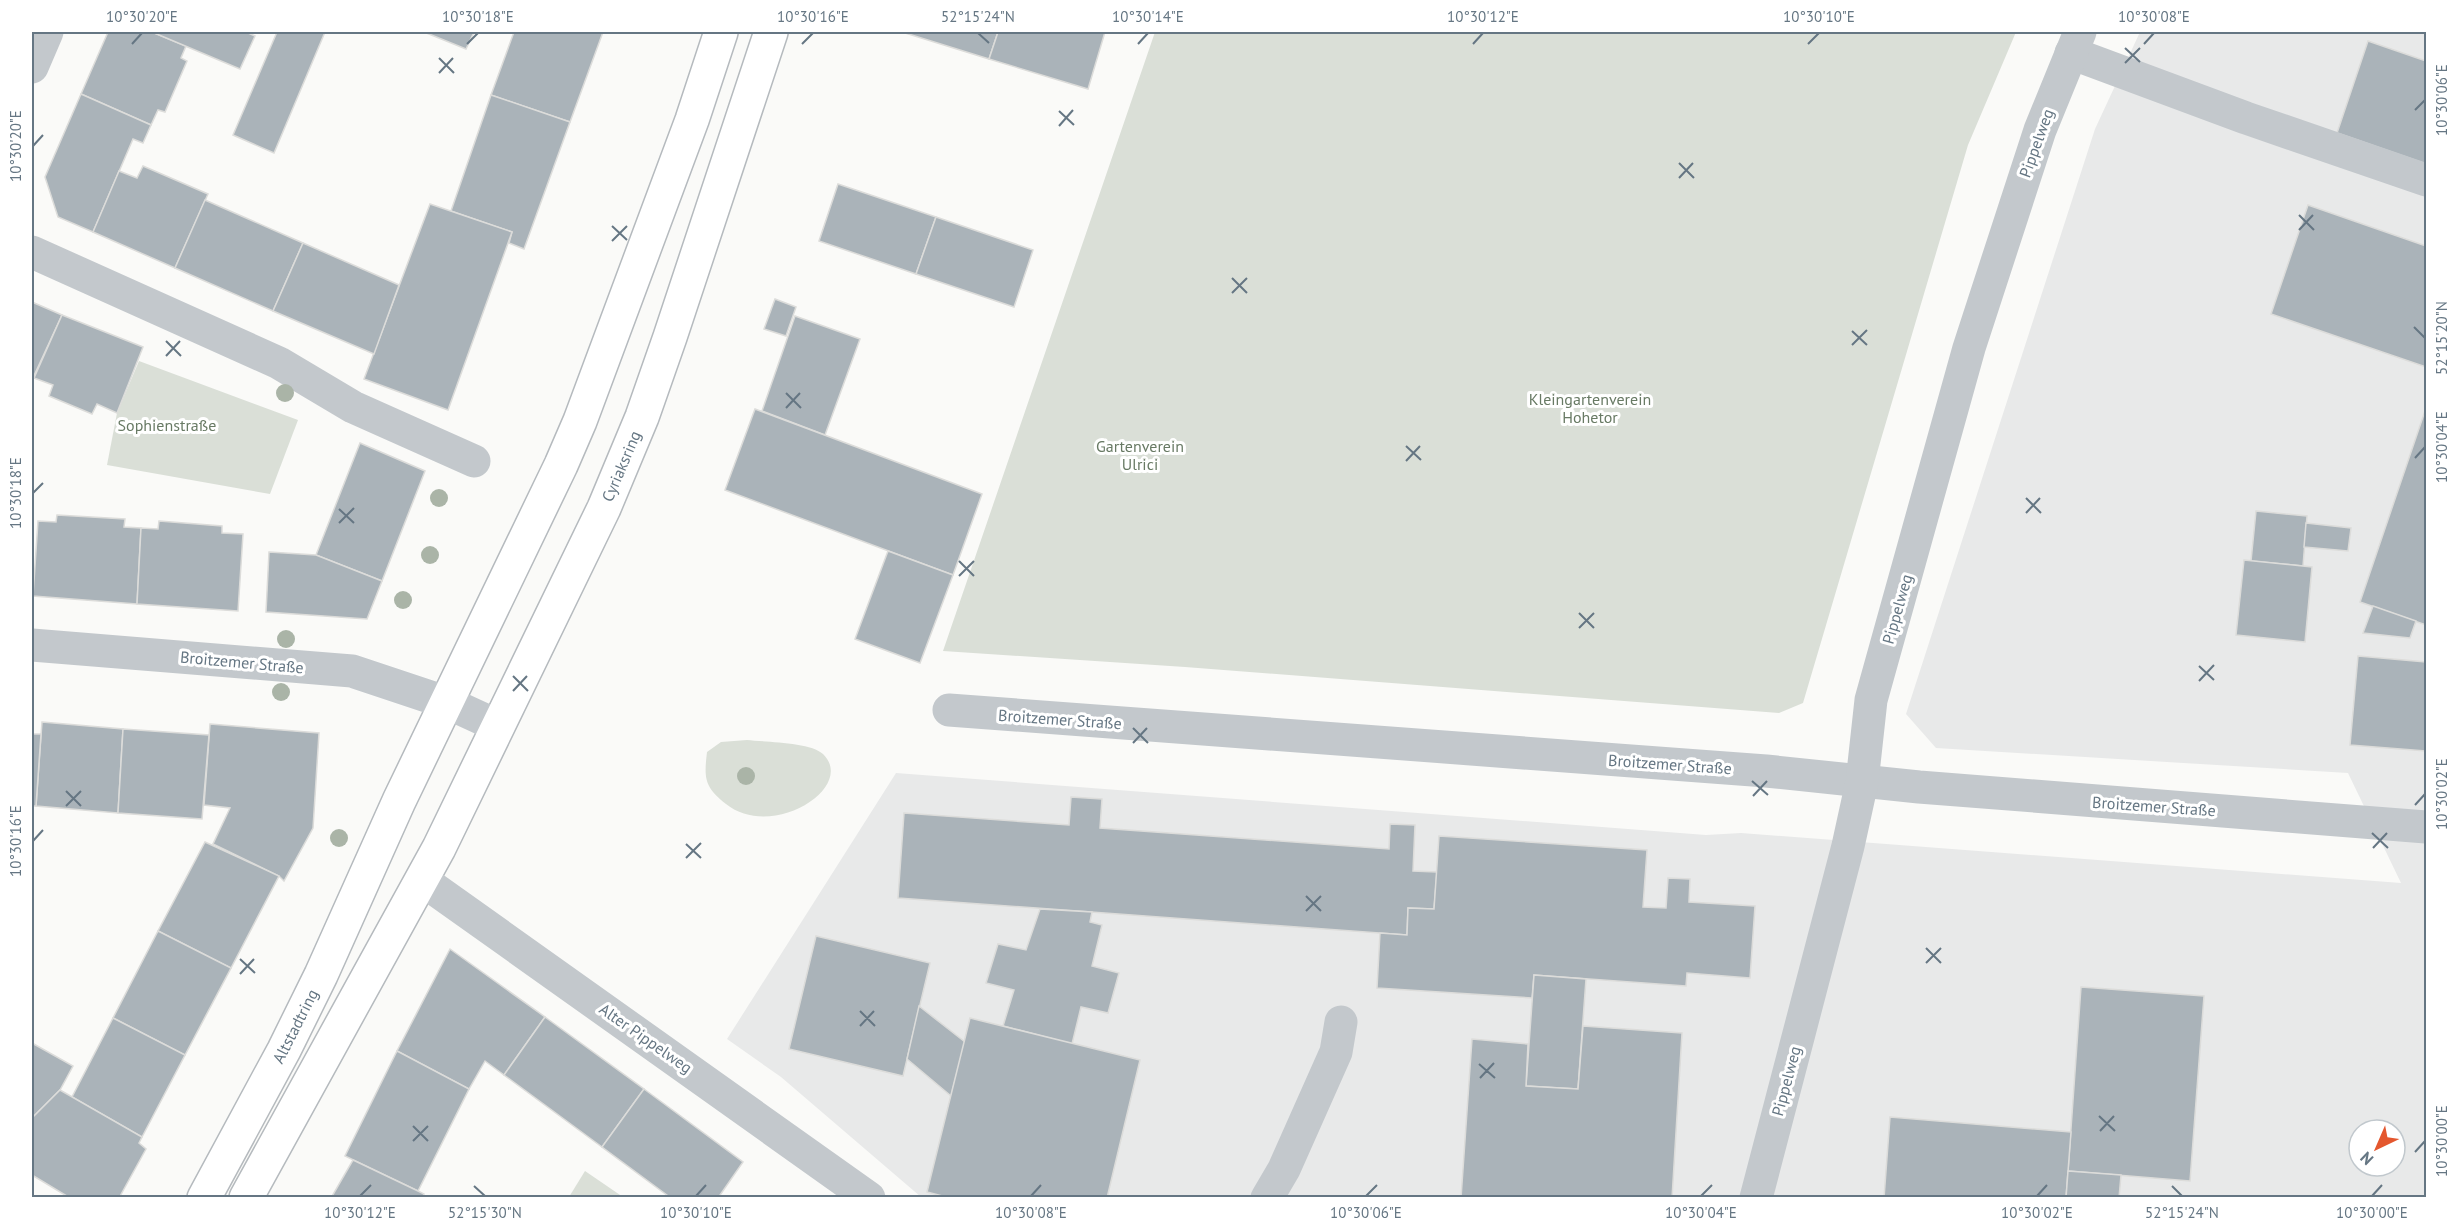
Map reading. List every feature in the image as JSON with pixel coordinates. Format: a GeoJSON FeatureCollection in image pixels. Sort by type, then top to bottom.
{"type":"FeatureCollection","features":[{"type":"Feature","properties":{"kind":"main road"},"geometry":{"type":"LineString","coordinates":[[448,703],[580,421],[692,120],[721,32]]}},
{"type":"Feature","properties":{"kind":"main road","name":"Cyriaksring"},"geometry":{"type":"LineString","coordinates":[[422,880],[604,508],[642,417],[771,32]]}},
{"type":"Feature","properties":{"kind":"main road","name":"Altstadtring"},"geometry":{"type":"LineString","coordinates":[[204,1197],[284,1050],[321,975],[376,850],[448,703]]}},
{"type":"Feature","properties":{"kind":"main road"},"geometry":{"type":"LineString","coordinates":[[246,1197],[422,880]]}},
{"type":"Feature","properties":{"kind":"street"},"geometry":{"type":"LineString","coordinates":[[32,67],[47,32]]}},
{"type":"Feature","properties":{"kind":"street"},"geometry":{"type":"LineString","coordinates":[[2075,42],[2246,118],[2427,180]]}},
{"type":"Feature","properties":{"kind":"street","name":"Pippelweg"},"geometry":{"type":"LineString","coordinates":[[1756,1197],[1848,846],[1862,782],[1871,700],[1969,348],[2037,140],[2075,42]]}},
{"type":"Feature","properties":{"kind":"street"},"geometry":{"type":"LineString","coordinates":[[32,252],[279,363],[353,407],[474,461]]}},
{"type":"Feature","properties":{"kind":"street","name":"Broitzemer Straße"},"geometry":{"type":"LineString","coordinates":[[32,645],[352,671],[448,703],[498,726]]}},
{"type":"Feature","properties":{"kind":"street","name":"Broitzemer Straße"},"geometry":{"type":"LineString","coordinates":[[949,710],[1766,771],[1862,782],[2427,827]]}},
{"type":"Feature","properties":{"kind":"street","name":"Alter Pippelweg"},"geometry":{"type":"LineString","coordinates":[[422,880],[868,1197]]}},
{"type":"Feature","properties":{"kind":"street"},"geometry":{"type":"LineString","coordinates":[[1267,1197],[1284,1169],[1336,1052],[1341,1022]]}},
{"type":"Feature","properties":{"kind":"shaded area"},"geometry":{"type":"Polygon","coordinates":[[[2140,32],[2426,32],[2426,1197],[921,1197],[781,1077],[727,1039],[896,773],[1706,835],[1741,833],[2401,883],[2348,773],[1936,748],[1906,714],[2095,129],[2140,32]]]}},
{"type":"Feature","properties":{"kind":"green space","name":"Kleingartenverein Hohetor"},"geometry":{"type":"Polygon","coordinates":[[[1155,32],[2016,32],[1968,145],[1803,703],[1779,713],[1185,667],[943,651],[1155,32]]]}},
{"type":"Feature","properties":{"kind":"green space","name":"Sophienstraße"},"geometry":{"type":"Polygon","coordinates":[[[139,361],[298,420],[270,494],[107,465],[117,413],[139,361]]]}},
{"type":"Feature","properties":{"kind":"green space"},"geometry":{"type":"Polygon","coordinates":[[[747,740],[798,745],[817,750],[823,754],[830,767],[829,781],[819,794],[804,805],[786,813],[765,816],[745,814],[726,804],[713,792],[707,781],[706,769],[707,752],[721,742],[747,740]]]}},
{"type":"Feature","properties":{"kind":"green space"},"geometry":{"type":"Polygon","coordinates":[[[585,1171],[623,1197],[569,1197],[585,1171]]]}},
{"type":"Feature","properties":{"kind":"building"},"geometry":{"type":"Polygon","coordinates":[[[108,32],[152,32],[186,46],[181,58],[187,61],[165,112],[158,110],[151,125],[81,94],[108,32]]]}},
{"type":"Feature","properties":{"kind":"building"},"geometry":{"type":"Polygon","coordinates":[[[152,32],[246,32],[255,36],[240,69],[152,32]]]}},
{"type":"Feature","properties":{"kind":"building"},"geometry":{"type":"Polygon","coordinates":[[[277,32],[325,32],[274,153],[233,135],[277,32]]]}},
{"type":"Feature","properties":{"kind":"building"},"geometry":{"type":"Polygon","coordinates":[[[424,32],[474,32],[466,49],[424,32]]]}},
{"type":"Feature","properties":{"kind":"building"},"geometry":{"type":"Polygon","coordinates":[[[514,32],[603,32],[570,122],[491,95],[514,32]]]}},
{"type":"Feature","properties":{"kind":"building"},"geometry":{"type":"Polygon","coordinates":[[[902,32],[998,32],[989,59],[902,32]]]}},
{"type":"Feature","properties":{"kind":"building"},"geometry":{"type":"Polygon","coordinates":[[[998,32],[1105,32],[1088,89],[989,59],[998,32]]]}},
{"type":"Feature","properties":{"kind":"building"},"geometry":{"type":"Polygon","coordinates":[[[2368,41],[2426,61],[2426,164],[2337,133],[2368,41]]]}},
{"type":"Feature","properties":{"kind":"building"},"geometry":{"type":"Polygon","coordinates":[[[81,94],[151,125],[143,143],[133,139],[93,232],[58,217],[45,177],[81,94]]]}},
{"type":"Feature","properties":{"kind":"building"},"geometry":{"type":"Polygon","coordinates":[[[491,95],[570,122],[524,249],[509,243],[512,232],[451,211],[491,95]]]}},
{"type":"Feature","properties":{"kind":"building"},"geometry":{"type":"Polygon","coordinates":[[[143,166],[208,194],[175,268],[93,232],[119,171],[137,178],[143,166]]]}},
{"type":"Feature","properties":{"kind":"building"},"geometry":{"type":"Polygon","coordinates":[[[838,184],[936,217],[916,274],[819,241],[838,184]]]}},
{"type":"Feature","properties":{"kind":"building"},"geometry":{"type":"Polygon","coordinates":[[[205,200],[303,243],[273,311],[175,268],[205,200]]]}},
{"type":"Feature","properties":{"kind":"building"},"geometry":{"type":"Polygon","coordinates":[[[430,204],[512,232],[448,410],[364,379],[430,204]]]}},
{"type":"Feature","properties":{"kind":"building"},"geometry":{"type":"Polygon","coordinates":[[[2308,205],[2426,246],[2426,367],[2271,314],[2308,205]]]}},
{"type":"Feature","properties":{"kind":"building"},"geometry":{"type":"Polygon","coordinates":[[[936,217],[1033,250],[1014,307],[916,274],[936,217]]]}},
{"type":"Feature","properties":{"kind":"building"},"geometry":{"type":"Polygon","coordinates":[[[303,243],[399,285],[374,354],[273,311],[303,243]]]}},
{"type":"Feature","properties":{"kind":"building"},"geometry":{"type":"Polygon","coordinates":[[[775,299],[796,307],[786,336],[764,329],[775,299]]]}},
{"type":"Feature","properties":{"kind":"building"},"geometry":{"type":"Polygon","coordinates":[[[32,302],[62,315],[32,380],[32,302]]]}},
{"type":"Feature","properties":{"kind":"building"},"geometry":{"type":"Polygon","coordinates":[[[62,315],[143,347],[117,413],[97,404],[92,414],[49,396],[53,385],[34,378],[62,315]]]}},
{"type":"Feature","properties":{"kind":"building"},"geometry":{"type":"Polygon","coordinates":[[[795,316],[860,339],[825,435],[762,411],[795,316]]]}},
{"type":"Feature","properties":{"kind":"building"},"geometry":{"type":"Polygon","coordinates":[[[2426,408],[2426,625],[2360,602],[2426,408]]]}},
{"type":"Feature","properties":{"kind":"building"},"geometry":{"type":"Polygon","coordinates":[[[755,409],[982,494],[953,575],[725,490],[755,409]]]}},
{"type":"Feature","properties":{"kind":"building"},"geometry":{"type":"Polygon","coordinates":[[[360,443],[425,471],[382,581],[316,555],[360,443]]]}},
{"type":"Feature","properties":{"kind":"building"},"geometry":{"type":"Polygon","coordinates":[[[2256,511],[2307,516],[2303,566],[2251,561],[2256,511]]]}},
{"type":"Feature","properties":{"kind":"building"},"geometry":{"type":"Polygon","coordinates":[[[57,515],[125,519],[124,527],[141,528],[137,604],[33,596],[38,521],[56,522],[57,515]]]}},
{"type":"Feature","properties":{"kind":"building"},"geometry":{"type":"Polygon","coordinates":[[[159,521],[222,526],[222,533],[243,534],[238,611],[137,604],[141,528],[158,529],[159,521]]]}},
{"type":"Feature","properties":{"kind":"building"},"geometry":{"type":"Polygon","coordinates":[[[2306,523],[2351,528],[2348,551],[2304,547],[2306,523]]]}},
{"type":"Feature","properties":{"kind":"building"},"geometry":{"type":"Polygon","coordinates":[[[888,551],[953,575],[920,663],[855,639],[888,551]]]}},
{"type":"Feature","properties":{"kind":"building"},"geometry":{"type":"Polygon","coordinates":[[[269,552],[316,555],[382,581],[367,619],[266,612],[269,552]]]}},
{"type":"Feature","properties":{"kind":"building"},"geometry":{"type":"Polygon","coordinates":[[[2244,560],[2312,567],[2305,642],[2236,635],[2244,560]]]}},
{"type":"Feature","properties":{"kind":"building"},"geometry":{"type":"Polygon","coordinates":[[[2373,606],[2416,621],[2410,638],[2363,633],[2373,606]]]}},
{"type":"Feature","properties":{"kind":"building"},"geometry":{"type":"Polygon","coordinates":[[[2358,656],[2426,662],[2426,751],[2350,745],[2358,656]]]}},
{"type":"Feature","properties":{"kind":"building"},"geometry":{"type":"Polygon","coordinates":[[[42,722],[123,729],[118,813],[36,806],[42,722]]]}},
{"type":"Feature","properties":{"kind":"building"},"geometry":{"type":"Polygon","coordinates":[[[210,724],[319,733],[313,828],[284,881],[279,876],[213,844],[230,808],[204,805],[210,724]]]}},
{"type":"Feature","properties":{"kind":"building"},"geometry":{"type":"Polygon","coordinates":[[[123,729],[209,735],[202,819],[118,813],[123,729]]]}},
{"type":"Feature","properties":{"kind":"building"},"geometry":{"type":"Polygon","coordinates":[[[32,734],[41,734],[36,806],[32,806],[32,734]]]}},
{"type":"Feature","properties":{"kind":"building"},"geometry":{"type":"Polygon","coordinates":[[[1071,797],[1102,799],[1100,828],[1389,849],[1390,824],[1415,825],[1413,871],[1437,872],[1434,909],[1408,908],[1407,935],[898,898],[904,813],[1069,825],[1071,797]]]}},
{"type":"Feature","properties":{"kind":"building"},"geometry":{"type":"Polygon","coordinates":[[[1439,836],[1647,850],[1643,907],[1666,908],[1668,878],[1690,879],[1689,902],[1755,906],[1750,978],[1687,973],[1686,986],[1534,975],[1532,998],[1377,988],[1380,933],[1407,935],[1408,908],[1434,909],[1439,836]]]}},
{"type":"Feature","properties":{"kind":"building"},"geometry":{"type":"Polygon","coordinates":[[[205,842],[279,876],[231,968],[158,931],[205,842]]]}},
{"type":"Feature","properties":{"kind":"building"},"geometry":{"type":"Polygon","coordinates":[[[1040,909],[1092,912],[1090,922],[1102,925],[1092,966],[1119,973],[1108,1013],[1081,1007],[1072,1044],[1003,1026],[1014,990],[986,983],[998,944],[1026,950],[1040,909]]]}},
{"type":"Feature","properties":{"kind":"building"},"geometry":{"type":"Polygon","coordinates":[[[158,931],[231,968],[185,1055],[113,1018],[158,931]]]}},
{"type":"Feature","properties":{"kind":"building"},"geometry":{"type":"Polygon","coordinates":[[[816,936],[930,963],[903,1076],[789,1049],[816,936]]]}},
{"type":"Feature","properties":{"kind":"building"},"geometry":{"type":"Polygon","coordinates":[[[450,949],[545,1017],[504,1075],[485,1061],[469,1089],[397,1051],[450,949]]]}},
{"type":"Feature","properties":{"kind":"building"},"geometry":{"type":"Polygon","coordinates":[[[1534,975],[1586,979],[1578,1089],[1526,1086],[1534,975]]]}},
{"type":"Feature","properties":{"kind":"building"},"geometry":{"type":"Polygon","coordinates":[[[2081,987],[2204,996],[2190,1181],[2068,1171],[2081,987]]]}},
{"type":"Feature","properties":{"kind":"building"},"geometry":{"type":"Polygon","coordinates":[[[919,1006],[965,1042],[951,1096],[907,1059],[919,1006]]]}},
{"type":"Feature","properties":{"kind":"building"},"geometry":{"type":"Polygon","coordinates":[[[545,1017],[644,1089],[602,1147],[504,1075],[545,1017]]]}},
{"type":"Feature","properties":{"kind":"building"},"geometry":{"type":"Polygon","coordinates":[[[113,1018],[185,1055],[142,1137],[72,1097],[113,1018]]]}},
{"type":"Feature","properties":{"kind":"building"},"geometry":{"type":"Polygon","coordinates":[[[970,1018],[1140,1060],[1107,1198],[950,1198],[927,1192],[970,1018]]]}},
{"type":"Feature","properties":{"kind":"building"},"geometry":{"type":"Polygon","coordinates":[[[1583,1026],[1682,1033],[1672,1198],[1461,1198],[1472,1039],[1528,1044],[1526,1086],[1578,1089],[1583,1026]]]}},
{"type":"Feature","properties":{"kind":"building"},"geometry":{"type":"Polygon","coordinates":[[[32,1043],[73,1066],[60,1090],[32,1118],[32,1043]]]}},
{"type":"Feature","properties":{"kind":"building"},"geometry":{"type":"Polygon","coordinates":[[[397,1051],[469,1089],[418,1191],[345,1156],[397,1051]]]}},
{"type":"Feature","properties":{"kind":"building"},"geometry":{"type":"Polygon","coordinates":[[[644,1089],[743,1162],[718,1198],[671,1198],[602,1147],[644,1089]]]}},
{"type":"Feature","properties":{"kind":"building"},"geometry":{"type":"Polygon","coordinates":[[[60,1090],[142,1137],[139,1143],[146,1149],[119,1198],[70,1198],[32,1175],[32,1118],[60,1090]]]}},
{"type":"Feature","properties":{"kind":"building"},"geometry":{"type":"Polygon","coordinates":[[[1890,1117],[2071,1132],[2066,1198],[1884,1198],[1890,1117]]]}},
{"type":"Feature","properties":{"kind":"building"},"geometry":{"type":"Polygon","coordinates":[[[353,1160],[424,1194],[422,1198],[331,1198],[353,1160]]]}},
{"type":"Feature","properties":{"kind":"building"},"geometry":{"type":"Polygon","coordinates":[[[2068,1171],[2121,1175],[2119,1198],[2066,1198],[2068,1171]]]}},
{"type":"Feature","properties":{"kind":"park label","name":"Gartenverein Ulrici"},"geometry":{"type":"Point","coordinates":[1140,455]}}]}
